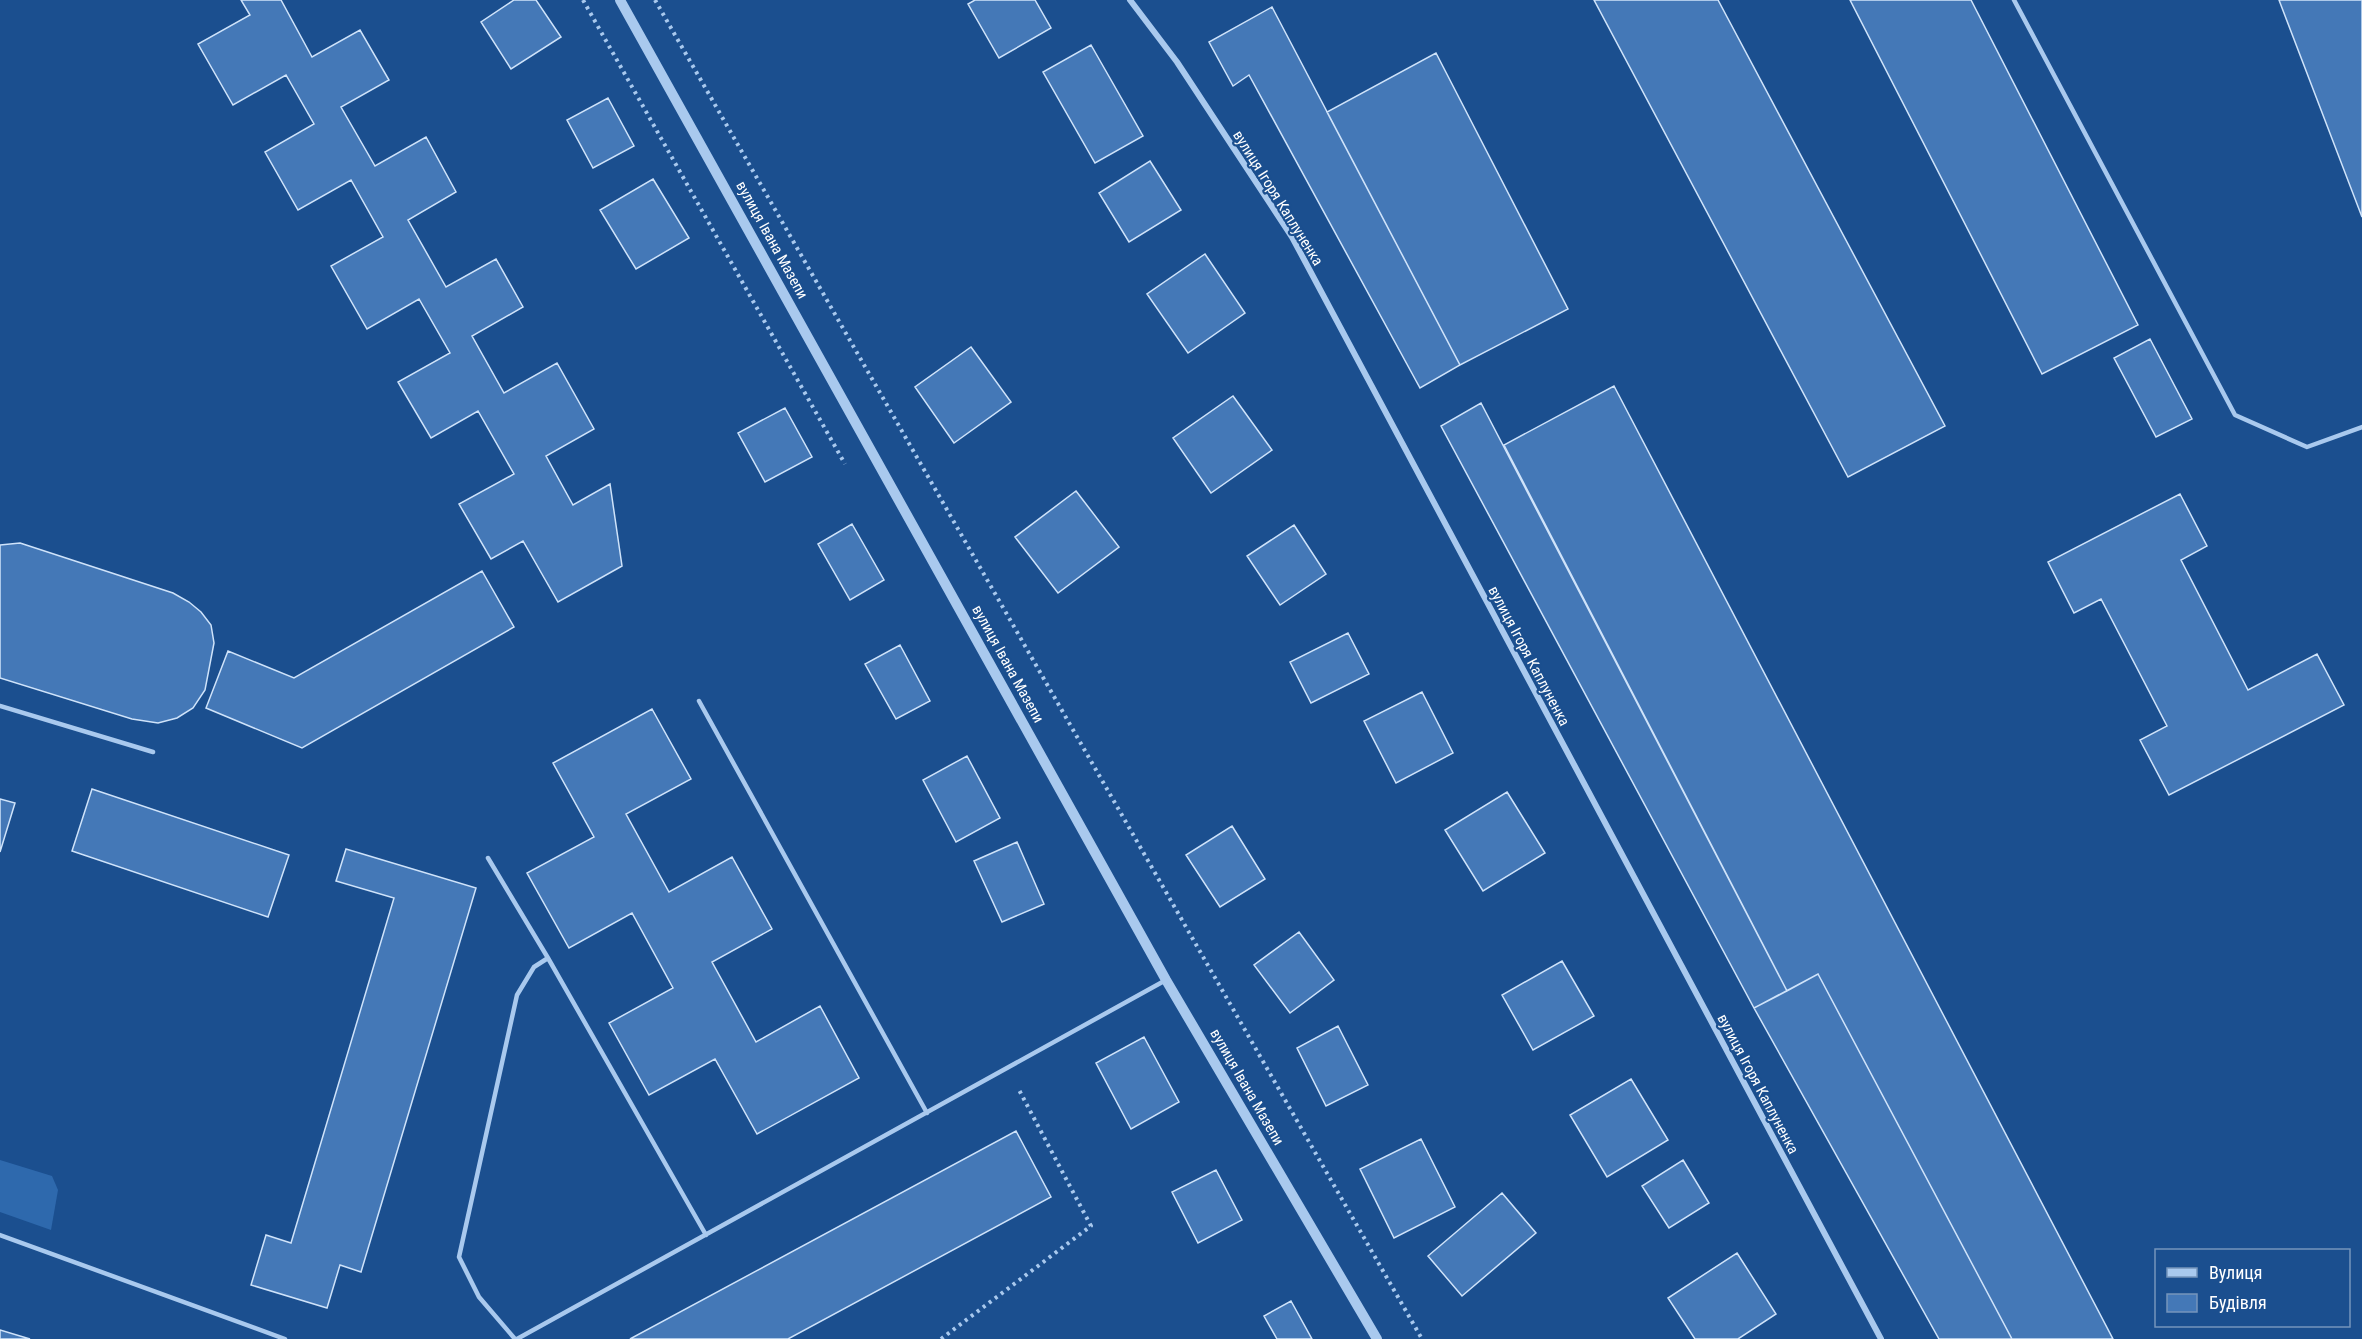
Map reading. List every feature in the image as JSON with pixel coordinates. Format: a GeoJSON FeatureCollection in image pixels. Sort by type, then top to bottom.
{"type":"FeatureCollection","features":[{"type":"Feature","properties":{"kind":"street","name":"вулиця Івана Мазепи"},"geometry":{"type":"LineString","coordinates":[[620,0],[1166,980],[1377,1339]]}},
{"type":"Feature","properties":{"kind":"street","name":"вулиця Ігоря Каплуненка"},"geometry":{"type":"LineString","coordinates":[[1130,0],[1177,62],[1292,237],[1881,1339]]}},
{"type":"Feature","properties":{"kind":"lane"},"geometry":{"type":"LineString","coordinates":[[2014,0],[2235,415],[2307,447],[2362,427]]}},
{"type":"Feature","properties":{"kind":"lane"},"geometry":{"type":"LineString","coordinates":[[699,701],[927,1113]]}},
{"type":"Feature","properties":{"kind":"lane"},"geometry":{"type":"LineString","coordinates":[[0,706],[153,752]]}},
{"type":"Feature","properties":{"kind":"lane"},"geometry":{"type":"LineString","coordinates":[[488,858],[548,958],[706,1235]]}},
{"type":"Feature","properties":{"kind":"lane"},"geometry":{"type":"LineString","coordinates":[[548,958],[534,967],[517,995],[459,1257],[478,1297],[516,1339],[1166,980]]}},
{"type":"Feature","properties":{"kind":"lane"},"geometry":{"type":"LineString","coordinates":[[0,1235],[285,1339]]}},
{"type":"Feature","properties":{"kind":"path"},"geometry":{"type":"LineString","coordinates":[[655,0],[1422,1339]]}},
{"type":"Feature","properties":{"kind":"path"},"geometry":{"type":"LineString","coordinates":[[941,1339],[1091,1226],[1008,1069]]}},
{"type":"Feature","properties":{"kind":"shaded area"},"geometry":{"type":"Polygon","coordinates":[[[0,1160],[52,1176],[58,1190],[51,1230],[0,1212],[0,1160]]]}},
{"type":"Feature","properties":{"kind":"building"},"geometry":{"type":"Polygon","coordinates":[[[241,0],[281,0],[312,57],[360,30],[389,80],[341,107],[375,166],[426,137],[456,192],[408,220],[446,287],[496,259],[523,307],[472,336],[504,393],[557,363],[594,429],[546,456],[573,505],[610,484],[622,566],[558,602],[523,541],[491,559],[459,504],[514,474],[478,411],[431,438],[398,382],[450,353],[419,299],[367,329],[331,266],[383,237],[351,180],[298,210],[265,152],[314,124],[286,75],[233,105],[198,44],[250,15],[241,0]]]}},
{"type":"Feature","properties":{"kind":"building"},"geometry":{"type":"Polygon","coordinates":[[[514,0],[536,0],[561,37],[511,69],[481,22],[514,0]]]}},
{"type":"Feature","properties":{"kind":"building"},"geometry":{"type":"Polygon","coordinates":[[[975,0],[1035,0],[1051,28],[999,58],[968,4],[975,0]]]}},
{"type":"Feature","properties":{"kind":"building"},"geometry":{"type":"Polygon","coordinates":[[[1594,0],[1718,0],[1945,426],[1848,477],[1594,0]]]}},
{"type":"Feature","properties":{"kind":"building"},"geometry":{"type":"Polygon","coordinates":[[[1850,0],[1971,0],[2138,325],[2042,374],[1850,0]]]}},
{"type":"Feature","properties":{"kind":"building"},"geometry":{"type":"Polygon","coordinates":[[[2279,0],[2362,0],[2362,217],[2279,0]]]}},
{"type":"Feature","properties":{"kind":"building"},"geometry":{"type":"Polygon","coordinates":[[[1272,7],[1460,365],[1420,388],[1249,75],[1233,86],[1209,42],[1272,7]]]}},
{"type":"Feature","properties":{"kind":"building"},"geometry":{"type":"Polygon","coordinates":[[[1091,45],[1143,136],[1095,163],[1043,72],[1091,45]]]}},
{"type":"Feature","properties":{"kind":"building"},"geometry":{"type":"Polygon","coordinates":[[[1436,53],[1568,309],[1460,365],[1327,112],[1436,53]]]}},
{"type":"Feature","properties":{"kind":"building"},"geometry":{"type":"Polygon","coordinates":[[[608,98],[634,146],[593,168],[567,120],[608,98]]]}},
{"type":"Feature","properties":{"kind":"building"},"geometry":{"type":"Polygon","coordinates":[[[1150,161],[1181,210],[1129,242],[1099,193],[1150,161]]]}},
{"type":"Feature","properties":{"kind":"building"},"geometry":{"type":"Polygon","coordinates":[[[653,179],[689,238],[636,269],[600,210],[653,179]]]}},
{"type":"Feature","properties":{"kind":"building"},"geometry":{"type":"Polygon","coordinates":[[[1205,254],[1245,313],[1188,353],[1147,294],[1205,254]]]}},
{"type":"Feature","properties":{"kind":"building"},"geometry":{"type":"Polygon","coordinates":[[[2150,339],[2192,419],[2156,437],[2114,358],[2150,339]]]}},
{"type":"Feature","properties":{"kind":"building"},"geometry":{"type":"Polygon","coordinates":[[[971,347],[1011,402],[954,443],[915,387],[971,347]]]}},
{"type":"Feature","properties":{"kind":"building"},"geometry":{"type":"Polygon","coordinates":[[[1614,386],[2113,1339],[2012,1339],[1818,974],[1787,991],[1504,445],[1614,386]]]}},
{"type":"Feature","properties":{"kind":"building"},"geometry":{"type":"Polygon","coordinates":[[[1233,396],[1272,450],[1211,493],[1173,438],[1233,396]]]}},
{"type":"Feature","properties":{"kind":"building"},"geometry":{"type":"Polygon","coordinates":[[[1481,403],[1787,991],[1754,1008],[1441,426],[1481,403]]]}},
{"type":"Feature","properties":{"kind":"building"},"geometry":{"type":"Polygon","coordinates":[[[785,408],[812,457],[765,482],[738,433],[785,408]]]}},
{"type":"Feature","properties":{"kind":"building"},"geometry":{"type":"Polygon","coordinates":[[[1076,491],[1119,547],[1058,593],[1015,537],[1076,491]]]}},
{"type":"Feature","properties":{"kind":"building"},"geometry":{"type":"Polygon","coordinates":[[[2180,494],[2207,546],[2181,560],[2248,690],[2317,654],[2344,705],[2169,795],[2140,740],[2167,726],[2101,599],[2074,613],[2048,562],[2180,494]]]}},
{"type":"Feature","properties":{"kind":"building"},"geometry":{"type":"Polygon","coordinates":[[[852,524],[884,580],[850,600],[818,544],[852,524]]]}},
{"type":"Feature","properties":{"kind":"building"},"geometry":{"type":"Polygon","coordinates":[[[1294,525],[1326,574],[1280,605],[1247,556],[1294,525]]]}},
{"type":"Feature","properties":{"kind":"building"},"geometry":{"type":"Polygon","coordinates":[[[20,543],[173,593],[201,612],[211,625],[214,643],[205,690],[193,708],[177,718],[158,723],[132,719],[0,678],[0,545],[20,543]]]}},
{"type":"Feature","properties":{"kind":"building"},"geometry":{"type":"Polygon","coordinates":[[[482,571],[514,627],[302,748],[206,708],[228,651],[294,678],[482,571]]]}},
{"type":"Feature","properties":{"kind":"building"},"geometry":{"type":"Polygon","coordinates":[[[1348,633],[1369,674],[1311,703],[1290,662],[1348,633]]]}},
{"type":"Feature","properties":{"kind":"building"},"geometry":{"type":"Polygon","coordinates":[[[900,645],[930,701],[896,719],[865,664],[900,645]]]}},
{"type":"Feature","properties":{"kind":"building"},"geometry":{"type":"Polygon","coordinates":[[[1422,692],[1453,753],[1396,783],[1364,721],[1422,692]]]}},
{"type":"Feature","properties":{"kind":"building"},"geometry":{"type":"Polygon","coordinates":[[[652,709],[691,779],[626,814],[669,892],[732,857],[772,929],[712,962],[756,1042],[820,1006],[859,1078],[757,1134],[715,1059],[649,1095],[609,1023],[673,988],[632,913],[569,948],[527,873],[594,837],[553,763],[652,709]]]}},
{"type":"Feature","properties":{"kind":"building"},"geometry":{"type":"Polygon","coordinates":[[[967,756],[1000,818],[956,842],[923,780],[967,756]]]}},
{"type":"Feature","properties":{"kind":"building"},"geometry":{"type":"Polygon","coordinates":[[[92,789],[289,855],[268,917],[72,851],[92,789]]]}},
{"type":"Feature","properties":{"kind":"building"},"geometry":{"type":"Polygon","coordinates":[[[1507,792],[1545,853],[1483,891],[1445,830],[1507,792]]]}},
{"type":"Feature","properties":{"kind":"building"},"geometry":{"type":"Polygon","coordinates":[[[0,799],[15,803],[0,852],[0,799]]]}},
{"type":"Feature","properties":{"kind":"building"},"geometry":{"type":"Polygon","coordinates":[[[1232,826],[1265,879],[1220,907],[1186,855],[1232,826]]]}},
{"type":"Feature","properties":{"kind":"building"},"geometry":{"type":"Polygon","coordinates":[[[1017,842],[1044,904],[1002,922],[974,861],[1017,842]]]}},
{"type":"Feature","properties":{"kind":"building"},"geometry":{"type":"Polygon","coordinates":[[[346,849],[476,888],[361,1272],[340,1265],[327,1308],[251,1285],[266,1235],[291,1243],[394,898],[336,881],[346,849]]]}},
{"type":"Feature","properties":{"kind":"building"},"geometry":{"type":"Polygon","coordinates":[[[1299,932],[1334,980],[1290,1013],[1254,965],[1299,932]]]}},
{"type":"Feature","properties":{"kind":"building"},"geometry":{"type":"Polygon","coordinates":[[[1562,961],[1594,1016],[1533,1050],[1502,995],[1562,961]]]}},
{"type":"Feature","properties":{"kind":"building"},"geometry":{"type":"Polygon","coordinates":[[[1818,974],[2012,1339],[1939,1339],[1754,1008],[1818,974]]]}},
{"type":"Feature","properties":{"kind":"building"},"geometry":{"type":"Polygon","coordinates":[[[1338,1026],[1368,1085],[1326,1106],[1297,1048],[1338,1026]]]}},
{"type":"Feature","properties":{"kind":"building"},"geometry":{"type":"Polygon","coordinates":[[[1144,1037],[1179,1102],[1131,1129],[1096,1063],[1144,1037]]]}},
{"type":"Feature","properties":{"kind":"building"},"geometry":{"type":"Polygon","coordinates":[[[1631,1079],[1668,1140],[1607,1177],[1570,1115],[1631,1079]]]}},
{"type":"Feature","properties":{"kind":"building"},"geometry":{"type":"Polygon","coordinates":[[[1016,1131],[1051,1197],[788,1339],[630,1339],[1016,1131]]]}},
{"type":"Feature","properties":{"kind":"building"},"geometry":{"type":"Polygon","coordinates":[[[1421,1139],[1455,1207],[1394,1238],[1360,1169],[1421,1139]]]}},
{"type":"Feature","properties":{"kind":"building"},"geometry":{"type":"Polygon","coordinates":[[[1683,1160],[1709,1203],[1669,1228],[1642,1186],[1683,1160]]]}},
{"type":"Feature","properties":{"kind":"building"},"geometry":{"type":"Polygon","coordinates":[[[1216,1170],[1242,1220],[1198,1243],[1172,1192],[1216,1170]]]}},
{"type":"Feature","properties":{"kind":"building"},"geometry":{"type":"Polygon","coordinates":[[[1502,1193],[1536,1233],[1462,1296],[1428,1256],[1502,1193]]]}},
{"type":"Feature","properties":{"kind":"building"},"geometry":{"type":"Polygon","coordinates":[[[1737,1253],[1776,1314],[1738,1339],[1695,1339],[1668,1298],[1737,1253]]]}},
{"type":"Feature","properties":{"kind":"building"},"geometry":{"type":"Polygon","coordinates":[[[1291,1301],[1312,1339],[1277,1339],[1264,1316],[1291,1301]]]}},
{"type":"Feature","properties":{"kind":"building"},"geometry":{"type":"Polygon","coordinates":[[[0,1330],[30,1339],[0,1339],[0,1330]]]}}]}
